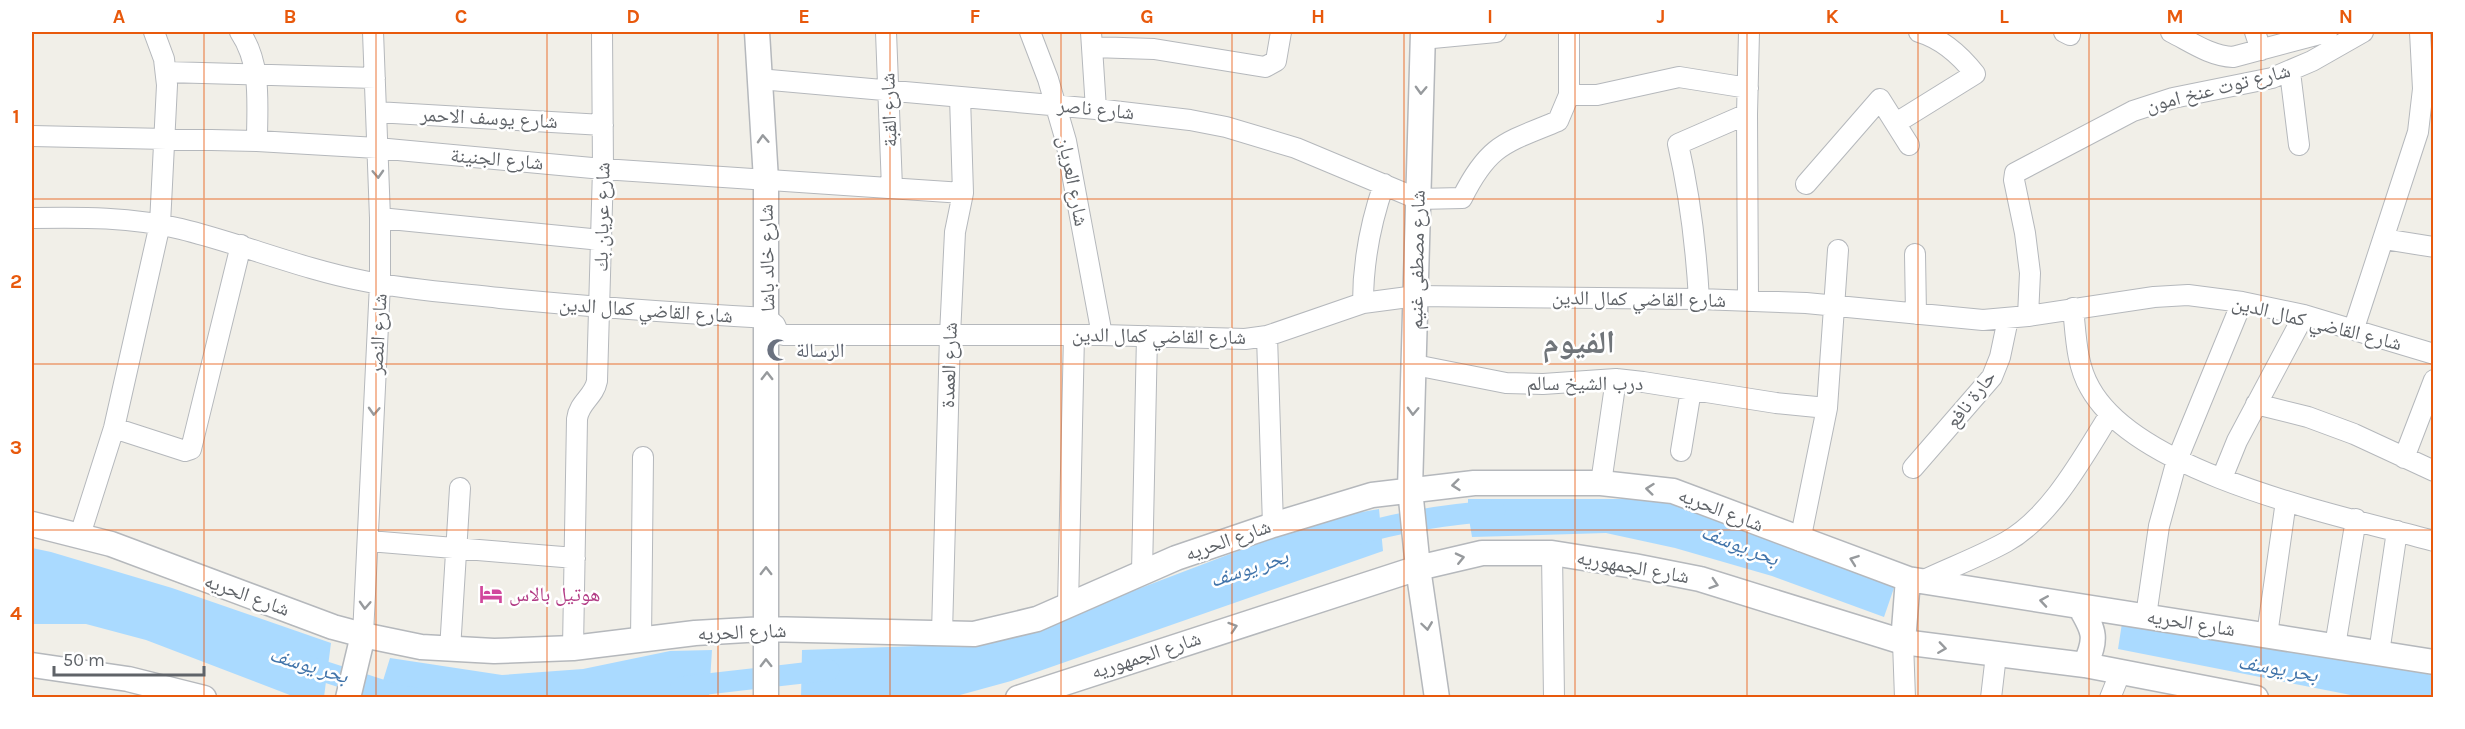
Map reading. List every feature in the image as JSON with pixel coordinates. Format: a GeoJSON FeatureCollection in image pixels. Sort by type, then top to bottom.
{"type":"FeatureCollection","features":[{"type":"Feature","properties":{"kind":"street"},"geometry":{"type":"LineString","coordinates":[[80,535],[114,428],[160,224],[166,72],[161,47],[154,32]]}},
{"type":"Feature","properties":{"kind":"street"},"geometry":{"type":"LineString","coordinates":[[240,32],[252,52],[257,74],[257,141]]}},
{"type":"Feature","properties":{"kind":"street","name":"شارع النصر"},"geometry":{"type":"LineString","coordinates":[[363,636],[380,284],[380,218],[373,32]]}},
{"type":"Feature","properties":{"kind":"street","name":"شارع عريان بك"},"geometry":{"type":"LineString","coordinates":[[573,648],[577,418],[579,408],[593,392],[597,381],[603,169],[602,32]]}},
{"type":"Feature","properties":{"kind":"street","name":"شارع خالد باشا"},"geometry":{"type":"LineString","coordinates":[[757,32],[766,180],[766,698]]}},
{"type":"Feature","properties":{"kind":"street","name":"شارع القبة"},"geometry":{"type":"LineString","coordinates":[[886,32],[892,188]]}},
{"type":"Feature","properties":{"kind":"street","name":"شارع العريان"},"geometry":{"type":"LineString","coordinates":[[1030,32],[1056,105],[1073,172],[1102,335]]}},
{"type":"Feature","properties":{"kind":"street"},"geometry":{"type":"LineString","coordinates":[[1096,109],[1091,39],[1155,40],[1265,68],[1276,61],[1281,32]]}},
{"type":"Feature","properties":{"kind":"street"},"geometry":{"type":"LineString","coordinates":[[1422,35],[1496,32]]}},
{"type":"Feature","properties":{"kind":"street"},"geometry":{"type":"LineString","coordinates":[[1418,199],[1462,198],[1483,161],[1502,145],[1558,121],[1569,95],[1569,32]]}},
{"type":"Feature","properties":{"kind":"street"},"geometry":{"type":"LineString","coordinates":[[1748,301],[1749,32]]}},
{"type":"Feature","properties":{"kind":"street"},"geometry":{"type":"LineString","coordinates":[[1896,123],[1975,74],[1964,59],[1925,32]]}},
{"type":"Feature","properties":{"kind":"street"},"geometry":{"type":"LineString","coordinates":[[2170,32],[2221,56],[2233,57],[2258,41],[2327,32]]}},
{"type":"Feature","properties":{"kind":"street","name":"شارع توت عنخ امون"},"geometry":{"type":"LineString","coordinates":[[2028,316],[2030,273],[2014,175],[2133,111],[2173,98],[2261,81],[2290,72],[2358,32]]}},
{"type":"Feature","properties":{"kind":"street"},"geometry":{"type":"LineString","coordinates":[[2354,328],[2418,132],[2428,109],[2420,32]]}},
{"type":"Feature","properties":{"kind":"street","name":"شارع مصطفى غنيم"},"geometry":{"type":"LineString","coordinates":[[1418,568],[1410,489],[1422,35]]}},
{"type":"Feature","properties":{"kind":"street"},"geometry":{"type":"LineString","coordinates":[[166,72],[375,78]]}},
{"type":"Feature","properties":{"kind":"street"},"geometry":{"type":"LineString","coordinates":[[2290,72],[2299,145]]}},
{"type":"Feature","properties":{"kind":"street"},"geometry":{"type":"LineString","coordinates":[[1569,95],[1597,95],[1679,77],[1748,88]]}},
{"type":"Feature","properties":{"kind":"street","name":"شارع ناصر"},"geometry":{"type":"LineString","coordinates":[[760,79],[1056,105],[1190,120],[1226,127],[1296,148],[1418,199]]}},
{"type":"Feature","properties":{"kind":"street","name":"شارع العمدة"},"geometry":{"type":"LineString","coordinates":[[942,633],[950,335],[955,232],[963,193],[960,97]]}},
{"type":"Feature","properties":{"kind":"street"},"geometry":{"type":"LineString","coordinates":[[1806,183],[1880,99],[1909,145]]}},
{"type":"Feature","properties":{"kind":"street","name":"شارع يوسف الاحمر"},"geometry":{"type":"LineString","coordinates":[[376,112],[603,125]]}},
{"type":"Feature","properties":{"kind":"street"},"geometry":{"type":"LineString","coordinates":[[1699,299],[1694,229],[1688,186],[1678,144],[1748,114]]}},
{"type":"Feature","properties":{"kind":"street","name":"شارع الجنينة"},"geometry":{"type":"LineString","coordinates":[[32,136],[257,141],[376,148],[603,169],[963,193]]}},
{"type":"Feature","properties":{"kind":"street"},"geometry":{"type":"LineString","coordinates":[[1364,303],[1363,273],[1366,244],[1373,214],[1384,184]]}},
{"type":"Feature","properties":{"kind":"street","name":"شارع القاضي كمال الدين"},"geometry":{"type":"LineString","coordinates":[[32,218],[69,217],[160,224],[241,245],[347,277],[380,284],[600,308],[767,318],[779,334],[784,336],[1102,335],[1222,339],[1267,336],[1364,303],[1416,296],[1699,299],[1835,304],[1952,318],[2008,319],[2171,295],[2205,296],[2304,315],[2354,328],[2433,354]]}},
{"type":"Feature","properties":{"kind":"street"},"geometry":{"type":"LineString","coordinates":[[380,218],[601,240]]}},
{"type":"Feature","properties":{"kind":"street"},"geometry":{"type":"LineString","coordinates":[[2384,239],[2433,248]]}},
{"type":"Feature","properties":{"kind":"street"},"geometry":{"type":"LineString","coordinates":[[114,428],[185,451],[191,449],[241,245]]}},
{"type":"Feature","properties":{"kind":"street"},"geometry":{"type":"LineString","coordinates":[[1800,541],[1827,408],[1838,250]]}},
{"type":"Feature","properties":{"kind":"street"},"geometry":{"type":"LineString","coordinates":[[1915,254],[1916,314]]}},
{"type":"Feature","properties":{"kind":"street"},"geometry":{"type":"LineString","coordinates":[[2146,616],[2159,526],[2177,460],[2242,302]]}},
{"type":"Feature","properties":{"kind":"street"},"geometry":{"type":"LineString","coordinates":[[2073,308],[2078,360],[2090,389],[2110,414],[2136,436],[2177,460],[2259,493],[2433,541]]}},
{"type":"Feature","properties":{"kind":"street"},"geometry":{"type":"LineString","coordinates":[[2222,478],[2237,441],[2304,315]]}},
{"type":"Feature","properties":{"kind":"street","name":"حارة نافع"},"geometry":{"type":"LineString","coordinates":[[1913,468],[1992,377],[1997,368],[2008,319]]}},
{"type":"Feature","properties":{"kind":"street"},"geometry":{"type":"LineString","coordinates":[[1068,606],[1074,335]]}},
{"type":"Feature","properties":{"kind":"street"},"geometry":{"type":"LineString","coordinates":[[1142,572],[1147,336]]}},
{"type":"Feature","properties":{"kind":"street"},"geometry":{"type":"LineString","coordinates":[[1267,336],[1273,525]]}},
{"type":"Feature","properties":{"kind":"street","name":"درب الشيخ سالم"},"geometry":{"type":"LineString","coordinates":[[1415,365],[1524,384],[1616,379],[1776,403],[1827,408]]}},
{"type":"Feature","properties":{"kind":"street"},"geometry":{"type":"LineString","coordinates":[[1601,483],[1616,379]]}},
{"type":"Feature","properties":{"kind":"street"},"geometry":{"type":"LineString","coordinates":[[2404,458],[2433,380]]}},
{"type":"Feature","properties":{"kind":"street"},"geometry":{"type":"LineString","coordinates":[[1681,451],[1691,390]]}},
{"type":"Feature","properties":{"kind":"street"},"geometry":{"type":"LineString","coordinates":[[2256,404],[2308,417],[2354,434],[2433,471]]}},
{"type":"Feature","properties":{"kind":"street"},"geometry":{"type":"LineString","coordinates":[[1905,698],[1903,642],[1915,580],[2007,542],[2034,520],[2068,480],[2110,414]]}},
{"type":"Feature","properties":{"kind":"street"},"geometry":{"type":"LineString","coordinates":[[641,641],[644,457]]}},
{"type":"Feature","properties":{"kind":"street","name":"شارع الحريه"},"geometry":{"type":"LineString","coordinates":[[32,524],[111,544],[333,627],[363,636],[450,650],[573,648],[695,633],[765,629],[974,634],[1037,619],[1142,572],[1213,545],[1371,495],[1474,483],[1601,483],[1673,492],[1800,541],[1915,580],[2433,662]]}},
{"type":"Feature","properties":{"kind":"street"},"geometry":{"type":"LineString","coordinates":[[450,650],[460,488]]}},
{"type":"Feature","properties":{"kind":"street"},"geometry":{"type":"LineString","coordinates":[[2267,635],[2286,501]]}},
{"type":"Feature","properties":{"kind":"street"},"geometry":{"type":"LineString","coordinates":[[2335,646],[2356,519]]}},
{"type":"Feature","properties":{"kind":"street"},"geometry":{"type":"LineString","coordinates":[[2379,653],[2397,531]]}},
{"type":"Feature","properties":{"kind":"street"},"geometry":{"type":"LineString","coordinates":[[369,541],[575,558]]}},
{"type":"Feature","properties":{"kind":"street","name":"شارع الجمهوريه"},"geometry":{"type":"LineString","coordinates":[[1018,698],[1418,568],[1482,553],[1551,553],[1634,566],[1700,579],[1903,642],[2085,665],[2256,698]]}},
{"type":"Feature","properties":{"kind":"street"},"geometry":{"type":"LineString","coordinates":[[1551,553],[1554,698]]}},
{"type":"Feature","properties":{"kind":"street"},"geometry":{"type":"LineString","coordinates":[[1418,568],[1437,698]]}},
{"type":"Feature","properties":{"kind":"street"},"geometry":{"type":"LineString","coordinates":[[2079,607],[2093,632],[2094,641],[2085,665]]}},
{"type":"Feature","properties":{"kind":"street"},"geometry":{"type":"LineString","coordinates":[[348,698],[363,636]]}},
{"type":"Feature","properties":{"kind":"street"},"geometry":{"type":"LineString","coordinates":[[1991,698],[1996,655]]}},
{"type":"Feature","properties":{"kind":"street"},"geometry":{"type":"LineString","coordinates":[[32,665],[128,679],[204,698]]}},
{"type":"Feature","properties":{"kind":"street"},"geometry":{"type":"LineString","coordinates":[[2110,698],[2120,673]]}},
{"type":"Feature","properties":{"kind":"water"},"geometry":{"type":"Polygon","coordinates":[[[1468,499],[1636,499],[1679,503],[1895,585],[1884,617],[1772,576],[1675,548],[1606,533],[1472,537],[1468,499]]]}},
{"type":"Feature","properties":{"kind":"water"},"geometry":{"type":"Polygon","coordinates":[[[1379,509],[1383,551],[1011,681],[960,695],[801,698],[802,650],[977,644],[1067,616],[1322,519],[1379,509]]]}},
{"type":"Feature","properties":{"kind":"water"},"geometry":{"type":"Polygon","coordinates":[[[32,548],[172,588],[331,643],[324,697],[295,697],[146,640],[86,624],[32,624],[32,548]]]}},
{"type":"Feature","properties":{"kind":"water"},"geometry":{"type":"Polygon","coordinates":[[[2122,623],[2433,675],[2433,697],[2361,697],[2118,649],[2122,623]]]}},
{"type":"Feature","properties":{"kind":"water"},"geometry":{"type":"Polygon","coordinates":[[[712,650],[709,697],[378,697],[390,658],[502,675],[583,669],[670,651],[712,650]]]}},
{"type":"Feature","properties":{"kind":"waterway","name":"بحر يوسف"},"geometry":{"type":"LineString","coordinates":[[1355,535],[1424,519],[1495,511]]}},
{"type":"Feature","properties":{"kind":"waterway","name":"بحر يوسف"},"geometry":{"type":"LineString","coordinates":[[301,664],[400,696],[415,698]]}},
{"type":"Feature","properties":{"kind":"waterway","name":"بحر يوسف"},"geometry":{"type":"LineString","coordinates":[[681,687],[829,670]]}},
{"type":"Feature","properties":{"kind":"place","name":"الرسالة"},"geometry":{"type":"Point","coordinates":[778,350]}},
{"type":"Feature","properties":{"kind":"place","name":"هوتيل بالاس"},"geometry":{"type":"Point","coordinates":[491,594]}},
{"type":"Feature","properties":{"kind":"district","name":"الفيوم"},"geometry":{"type":"Point","coordinates":[1579,342]}}]}
